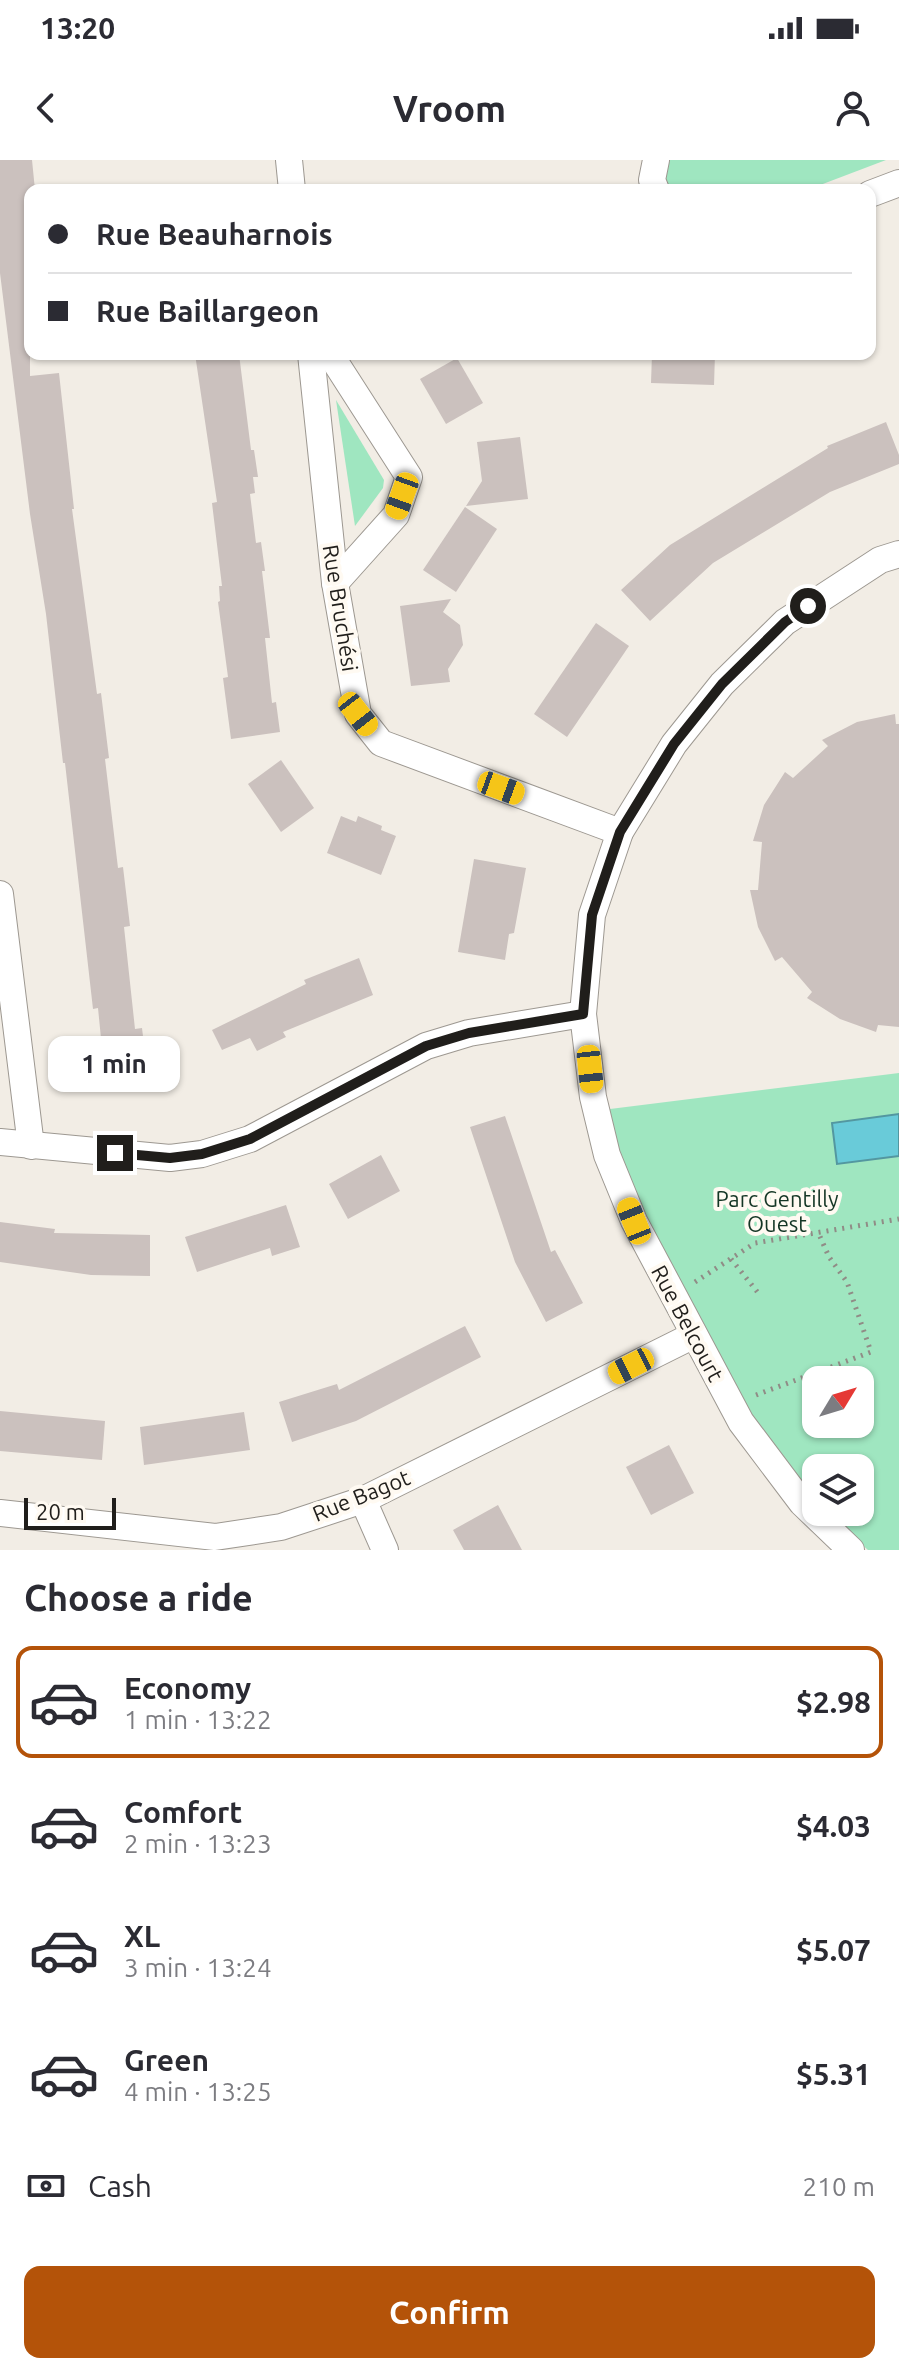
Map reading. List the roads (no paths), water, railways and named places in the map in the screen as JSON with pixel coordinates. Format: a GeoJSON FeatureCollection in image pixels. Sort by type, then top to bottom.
{"type":"FeatureCollection","features":[{"type":"Feature","properties":{"kind":"street"},"geometry":{"type":"LineString","coordinates":[[289,160],[291,184]]}},
{"type":"Feature","properties":{"kind":"street"},"geometry":{"type":"LineString","coordinates":[[654,184],[656,160]]}},
{"type":"Feature","properties":{"kind":"street"},"geometry":{"type":"LineString","coordinates":[[876,192],[899,183]]}},
{"type":"Feature","properties":{"kind":"street","name":"Rue Bruchési"},"geometry":{"type":"LineString","coordinates":[[312,360],[335,583],[358,714],[381,743],[620,832]]}},
{"type":"Feature","properties":{"kind":"street"},"geometry":{"type":"LineString","coordinates":[[334,360],[409,477],[396,515],[335,583]]}},
{"type":"Feature","properties":{"kind":"street","name":"Rue Belcourt"},"geometry":{"type":"LineString","coordinates":[[851,1550],[802,1503],[741,1422],[634,1221],[607,1155],[593,1097],[583,1014],[592,915],[620,832],[674,744],[722,684],[785,622],[880,560],[899,554]]}},
{"type":"Feature","properties":{"kind":"street"},"geometry":{"type":"LineString","coordinates":[[0,894],[31,1146]]}},
{"type":"Feature","properties":{"kind":"street"},"geometry":{"type":"LineString","coordinates":[[0,1142],[170,1158],[202,1154],[250,1139],[426,1046],[469,1033],[583,1014]]}},
{"type":"Feature","properties":{"kind":"street","name":"Rue Bagot"},"geometry":{"type":"LineString","coordinates":[[0,1513],[215,1537],[281,1527],[363,1500],[694,1335]]}},
{"type":"Feature","properties":{"kind":"street"},"geometry":{"type":"LineString","coordinates":[[363,1500],[385,1550]]}},
{"type":"Feature","properties":{"kind":"water"},"geometry":{"type":"Polygon","coordinates":[[[899,1114],[899,1156],[837,1164],[832,1123],[899,1114]]]}},
{"type":"Feature","properties":{"kind":"park label","name":"Parc Gentilly Ouest"},"geometry":{"type":"Point","coordinates":[777,1210]}}]}
